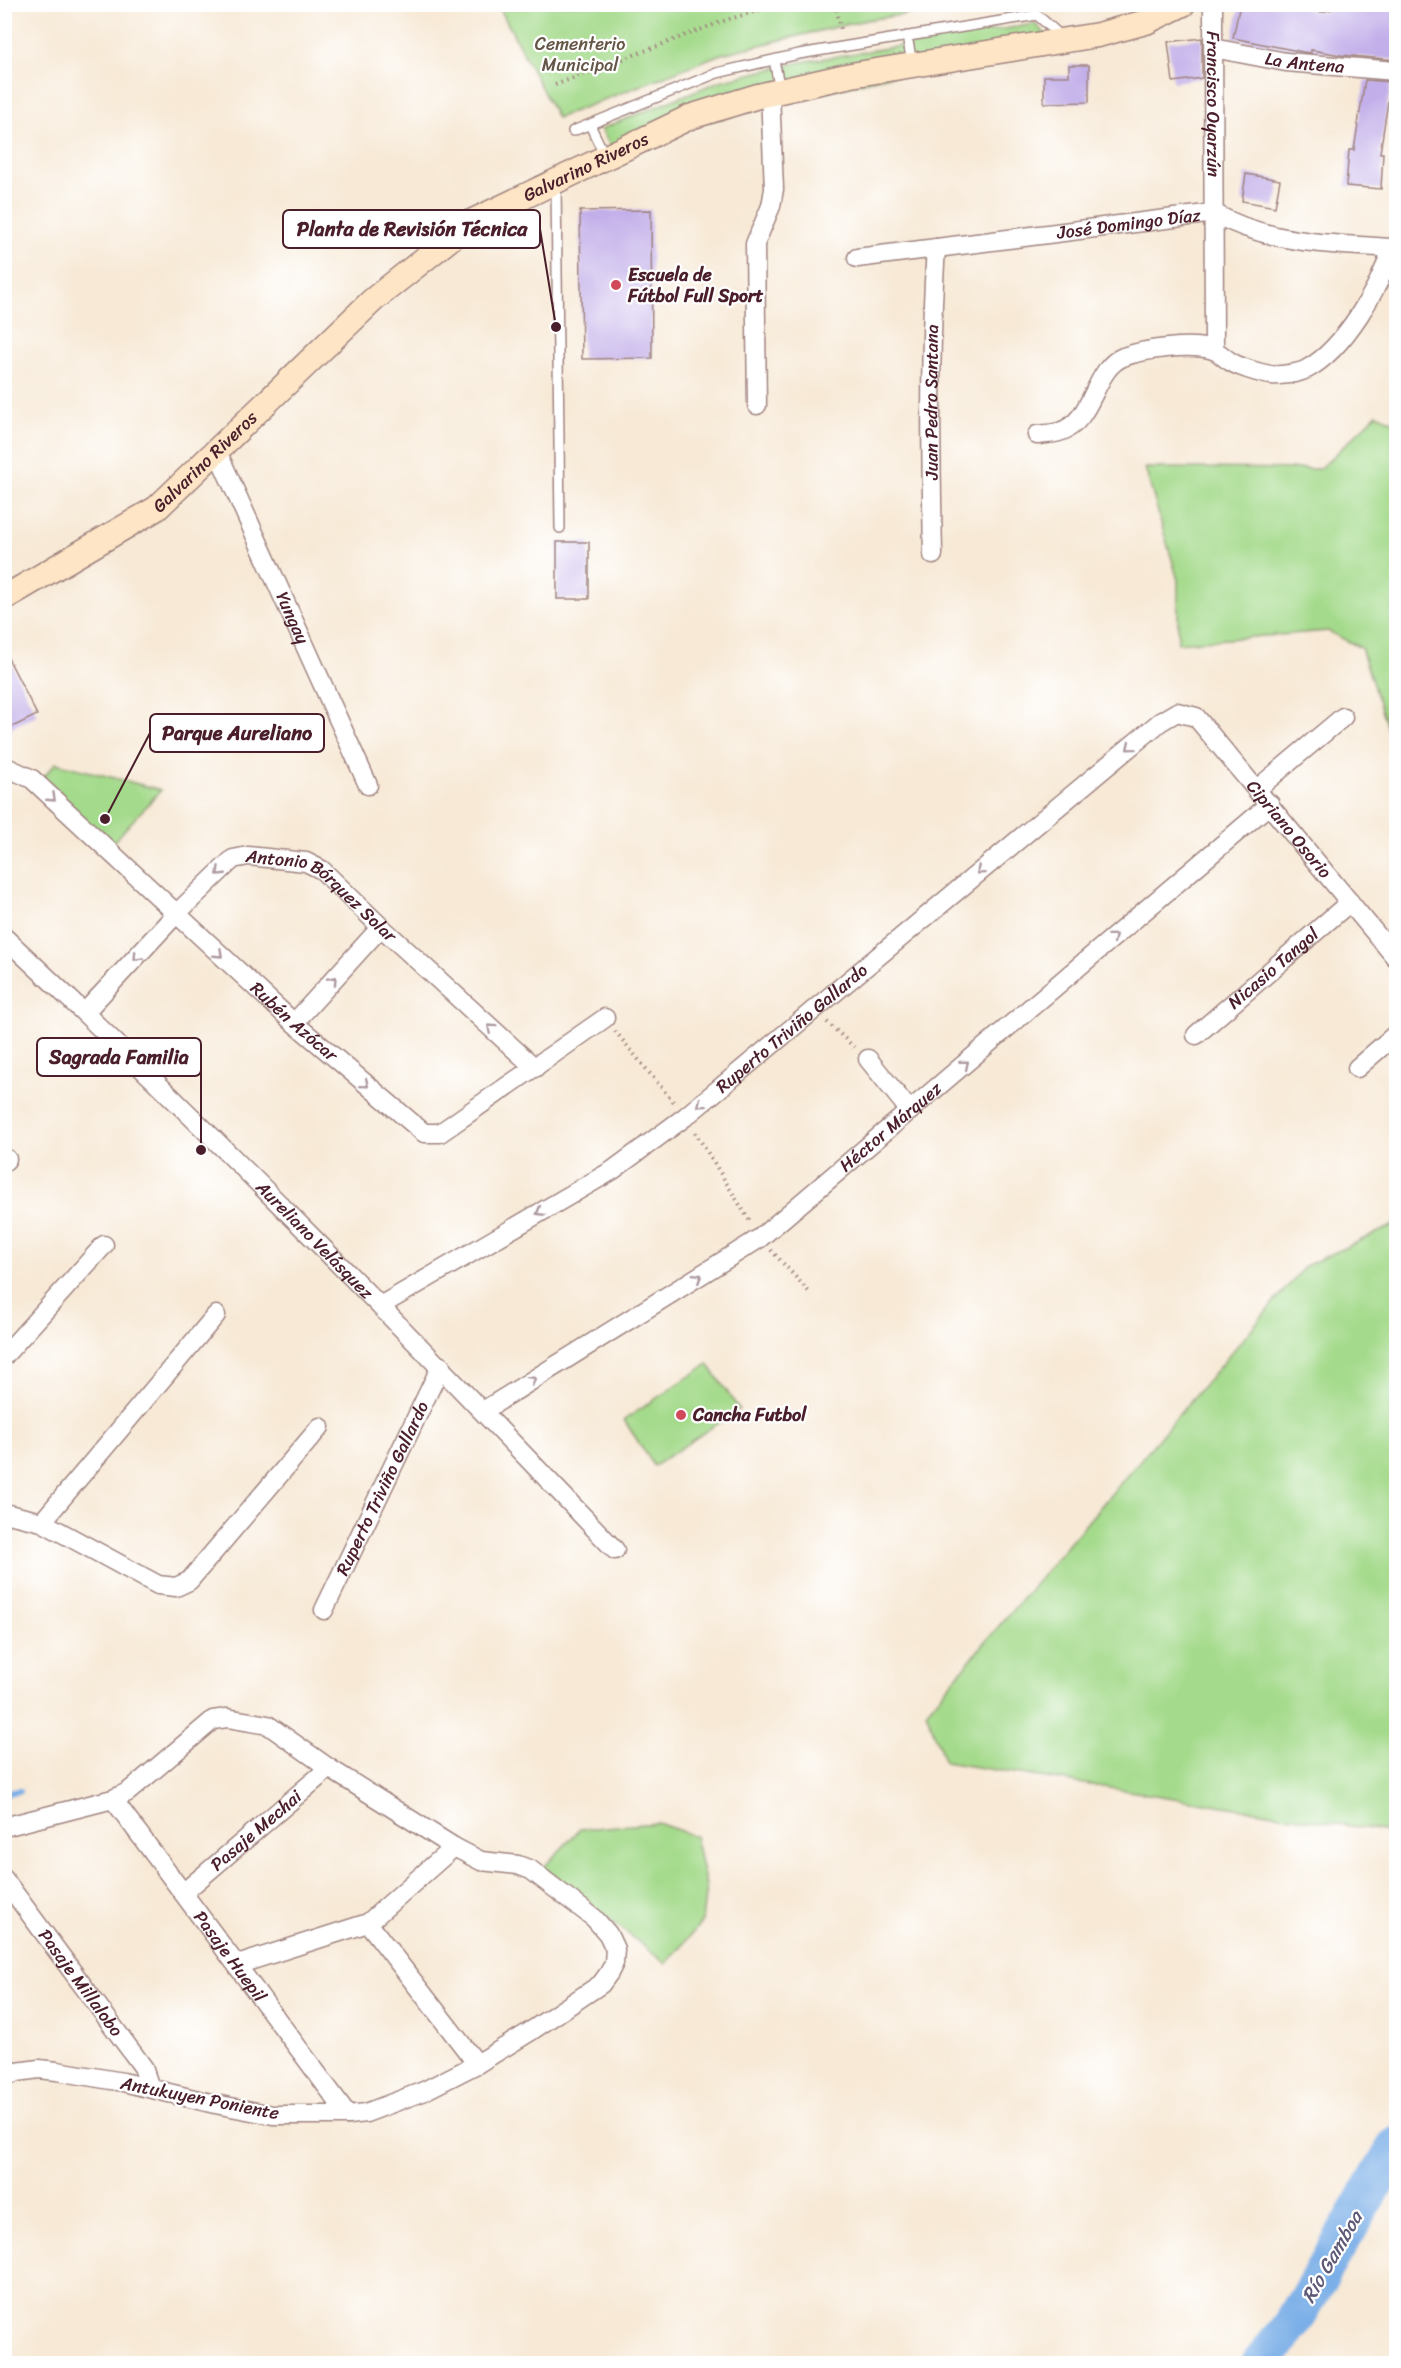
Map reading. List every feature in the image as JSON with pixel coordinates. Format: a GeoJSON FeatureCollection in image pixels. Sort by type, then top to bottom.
{"type":"FeatureCollection","features":[{"type":"Feature","properties":{"kind":"street","name":"Galvarino Riveros"},"geometry":{"type":"LineString","coordinates":[[4,598],[157,508],[374,300],[471,222],[690,117],[775,92],[850,75],[1066,41],[1146,22],[1183,4]]}},
{"type":"Feature","properties":{"kind":"street","name":"Francisco Oyarzún"},"geometry":{"type":"LineString","coordinates":[[1213,4],[1214,350]]}},
{"type":"Feature","properties":{"kind":"street","name":"La Antena"},"geometry":{"type":"LineString","coordinates":[[1213,48],[1286,62],[1396,71]]}},
{"type":"Feature","properties":{"kind":"street"},"geometry":{"type":"LineString","coordinates":[[757,405],[755,244],[771,206],[774,189],[775,92]]}},
{"type":"Feature","properties":{"kind":"street","name":"José Domingo Díaz"},"geometry":{"type":"LineString","coordinates":[[857,258],[1214,213],[1234,225],[1260,233],[1313,242],[1394,248]]}},
{"type":"Feature","properties":{"kind":"street","name":"Juan Pedro Santana"},"geometry":{"type":"LineString","coordinates":[[933,555],[930,428],[932,309],[936,248]]}},
{"type":"Feature","properties":{"kind":"street"},"geometry":{"type":"LineString","coordinates":[[1037,435],[1060,432],[1077,422],[1107,369],[1121,358],[1154,350],[1187,347],[1214,350],[1230,362],[1271,375],[1306,370],[1329,352],[1361,314],[1385,271],[1394,248]]}},
{"type":"Feature","properties":{"kind":"street","name":"Yungay"},"geometry":{"type":"LineString","coordinates":[[217,451],[368,785]]}},
{"type":"Feature","properties":{"kind":"street","name":"Cipriano Osorio"},"geometry":{"type":"LineString","coordinates":[[1177,712],[1196,717],[1396,958]]}},
{"type":"Feature","properties":{"kind":"street","name":"Ruperto Triviño Gallardo"},"geometry":{"type":"LineString","coordinates":[[380,1306],[613,1170],[685,1117],[1160,722],[1177,712]]}},
{"type":"Feature","properties":{"kind":"street"},"geometry":{"type":"LineString","coordinates":[[1257,789],[1343,717]]}},
{"type":"Feature","properties":{"kind":"street","name":"Rubén Azócar"},"geometry":{"type":"LineString","coordinates":[[4,766],[32,779],[294,1023],[424,1133],[440,1133],[606,1018]]}},
{"type":"Feature","properties":{"kind":"street","name":"Héctor Márquez"},"geometry":{"type":"LineString","coordinates":[[483,1411],[760,1238],[1270,804]]}},
{"type":"Feature","properties":{"kind":"street","name":"Antonio Bórquez Solar"},"geometry":{"type":"LineString","coordinates":[[85,1012],[176,914],[233,859],[248,856],[306,862],[322,870],[534,1068]]}},
{"type":"Feature","properties":{"kind":"street","name":"Nicasio Tangol"},"geometry":{"type":"LineString","coordinates":[[1196,1035],[1350,902]]}},
{"type":"Feature","properties":{"kind":"street"},"geometry":{"type":"LineString","coordinates":[[294,1023],[381,927]]}},
{"type":"Feature","properties":{"kind":"street","name":"Aureliano Velásquez"},"geometry":{"type":"LineString","coordinates":[[4,937],[85,1012],[441,1366],[615,1550]]}},
{"type":"Feature","properties":{"kind":"street"},"geometry":{"type":"LineString","coordinates":[[1357,1068],[1396,1034]]}},
{"type":"Feature","properties":{"kind":"street"},"geometry":{"type":"LineString","coordinates":[[868,1059],[910,1111]]}},
{"type":"Feature","properties":{"kind":"street"},"geometry":{"type":"LineString","coordinates":[[4,1356],[104,1245]]}},
{"type":"Feature","properties":{"kind":"street"},"geometry":{"type":"LineString","coordinates":[[42,1522],[216,1315]]}},
{"type":"Feature","properties":{"kind":"street","name":"Ruperto Triviño Gallardo"},"geometry":{"type":"LineString","coordinates":[[324,1610],[441,1366]]}},
{"type":"Feature","properties":{"kind":"street"},"geometry":{"type":"LineString","coordinates":[[4,1513],[42,1522],[158,1585],[168,1587],[183,1584],[189,1581],[320,1427]]}},
{"type":"Feature","properties":{"kind":"street"},"geometry":{"type":"LineString","coordinates":[[4,1827],[113,1799],[128,1792],[213,1720],[227,1718],[268,1725],[454,1847],[368,1923],[237,1965]]}},
{"type":"Feature","properties":{"kind":"street","name":"Pasaje Mechai"},"geometry":{"type":"LineString","coordinates":[[183,1893],[329,1767]]}},
{"type":"Feature","properties":{"kind":"street","name":"Pasaje Huepil"},"geometry":{"type":"LineString","coordinates":[[113,1799],[348,2115]]}},
{"type":"Feature","properties":{"kind":"street","name":"Antukuyen Poniente"},"geometry":{"type":"LineString","coordinates":[[4,2077],[39,2069],[150,2088],[273,2115],[348,2115],[366,2113],[396,2103],[477,2064],[601,1984],[614,1963],[615,1949],[608,1934],[594,1918],[531,1870],[518,1865],[481,1861],[454,1847]]}},
{"type":"Feature","properties":{"kind":"street","name":"Pasaje Millalobo"},"geometry":{"type":"LineString","coordinates":[[4,1880],[143,2067],[150,2088]]}},
{"type":"Feature","properties":{"kind":"street"},"geometry":{"type":"LineString","coordinates":[[368,1923],[477,2064]]}},
{"type":"Feature","properties":{"kind":"lane"},"geometry":{"type":"LineString","coordinates":[[573,131],[717,73],[774,60],[1037,15],[1066,41]]}},
{"type":"Feature","properties":{"kind":"lane"},"geometry":{"type":"LineString","coordinates":[[907,36],[913,66]]}},
{"type":"Feature","properties":{"kind":"lane"},"geometry":{"type":"LineString","coordinates":[[774,60],[775,92]]}},
{"type":"Feature","properties":{"kind":"lane"},"geometry":{"type":"LineString","coordinates":[[590,125],[606,158]]}},
{"type":"Feature","properties":{"kind":"lane"},"geometry":{"type":"LineString","coordinates":[[556,181],[560,528]]}},
{"type":"Feature","properties":{"kind":"path"},"geometry":{"type":"LineString","coordinates":[[759,4],[761,10]]}},
{"type":"Feature","properties":{"kind":"path"},"geometry":{"type":"LineString","coordinates":[[555,85],[726,20],[782,4]]}},
{"type":"Feature","properties":{"kind":"path"},"geometry":{"type":"LineString","coordinates":[[835,4],[840,26]]}},
{"type":"Feature","properties":{"kind":"path"},"geometry":{"type":"LineString","coordinates":[[814,1010],[868,1059]]}},
{"type":"Feature","properties":{"kind":"path"},"geometry":{"type":"LineString","coordinates":[[606,1018],[685,1117],[760,1238],[811,1294]]}},
{"type":"Feature","properties":{"kind":"green space","name":"Cementerio Municipal"},"geometry":{"type":"Polygon","coordinates":[[[498,5],[971,5],[866,20],[721,54],[557,118],[498,5]]]}},
{"type":"Feature","properties":{"kind":"green space"},"geometry":{"type":"Polygon","coordinates":[[[1035,24],[1048,36],[610,146],[601,129],[720,81],[801,62],[1035,24]]]}},
{"type":"Feature","properties":{"kind":"green space"},"geometry":{"type":"Polygon","coordinates":[[[1377,414],[1396,423],[1396,755],[1361,648],[1328,631],[1178,643],[1178,580],[1145,468],[1320,469],[1377,414]]]}},
{"type":"Feature","properties":{"kind":"green space"},"geometry":{"type":"Polygon","coordinates":[[[56,763],[161,790],[107,849],[37,784],[56,763]]]}},
{"type":"Feature","properties":{"kind":"green space"},"geometry":{"type":"Polygon","coordinates":[[[1396,1224],[1396,1833],[945,1762],[926,1712],[1305,1266],[1396,1224]]]}},
{"type":"Feature","properties":{"kind":"green space","name":"Cancha Futbol"},"geometry":{"type":"Polygon","coordinates":[[[708,1364],[739,1409],[654,1466],[624,1420],[708,1364]]]}},
{"type":"Feature","properties":{"kind":"green space"},"geometry":{"type":"Polygon","coordinates":[[[658,1823],[695,1836],[706,1886],[702,1922],[666,1964],[544,1867],[580,1829],[658,1823]]]}},
{"type":"Feature","properties":{"kind":"building"},"geometry":{"type":"Polygon","coordinates":[[[1240,4],[1284,4],[1322,12],[1349,4],[1396,4],[1396,60],[1311,50],[1311,53],[1303,52],[1233,38],[1240,4]]]}},
{"type":"Feature","properties":{"kind":"building"},"geometry":{"type":"Polygon","coordinates":[[[1202,38],[1202,78],[1173,82],[1168,42],[1202,38]]]}},
{"type":"Feature","properties":{"kind":"building"},"geometry":{"type":"Polygon","coordinates":[[[1069,65],[1089,65],[1089,102],[1044,103],[1044,76],[1069,76],[1069,65]]]}},
{"type":"Feature","properties":{"kind":"building"},"geometry":{"type":"Polygon","coordinates":[[[1365,80],[1391,82],[1380,153],[1383,153],[1381,189],[1346,186],[1349,150],[1354,150],[1365,80]]]}},
{"type":"Feature","properties":{"kind":"building"},"geometry":{"type":"Polygon","coordinates":[[[1246,174],[1280,180],[1275,207],[1242,201],[1246,174]]]}},
{"type":"Feature","properties":{"kind":"building","name":"Escuela de Fútbol Full Sport"},"geometry":{"type":"Polygon","coordinates":[[[651,210],[652,358],[582,359],[580,211],[651,210]]]}},
{"type":"Feature","properties":{"kind":"building"},"geometry":{"type":"Polygon","coordinates":[[[557,542],[589,542],[589,599],[557,599],[557,542]]]}},
{"type":"Feature","properties":{"kind":"building"},"geometry":{"type":"Polygon","coordinates":[[[4,650],[37,715],[4,731],[4,650]]]}},
{"type":"Feature","properties":{"kind":"waterway"},"geometry":{"type":"LineString","coordinates":[[4,1793],[20,1791]]}},
{"type":"Feature","properties":{"kind":"waterway","name":"Río Gamboa"},"geometry":{"type":"LineString","coordinates":[[1260,2364],[1293,2323],[1396,2146]]}},
{"type":"Feature","properties":{"kind":"place","name":"Escuela de Fútbol Full Sport"},"geometry":{"type":"Point","coordinates":[616,285]}},
{"type":"Feature","properties":{"kind":"place","name":"Planta de Revisión Técnica"},"geometry":{"type":"Point","coordinates":[556,327]}},
{"type":"Feature","properties":{"kind":"place","name":"Parque Aureliano"},"geometry":{"type":"Point","coordinates":[105,819]}},
{"type":"Feature","properties":{"kind":"place","name":"Sagrada Familia"},"geometry":{"type":"Point","coordinates":[201,1150]}},
{"type":"Feature","properties":{"kind":"place","name":"Cancha Futbol"},"geometry":{"type":"Point","coordinates":[681,1415]}}]}
